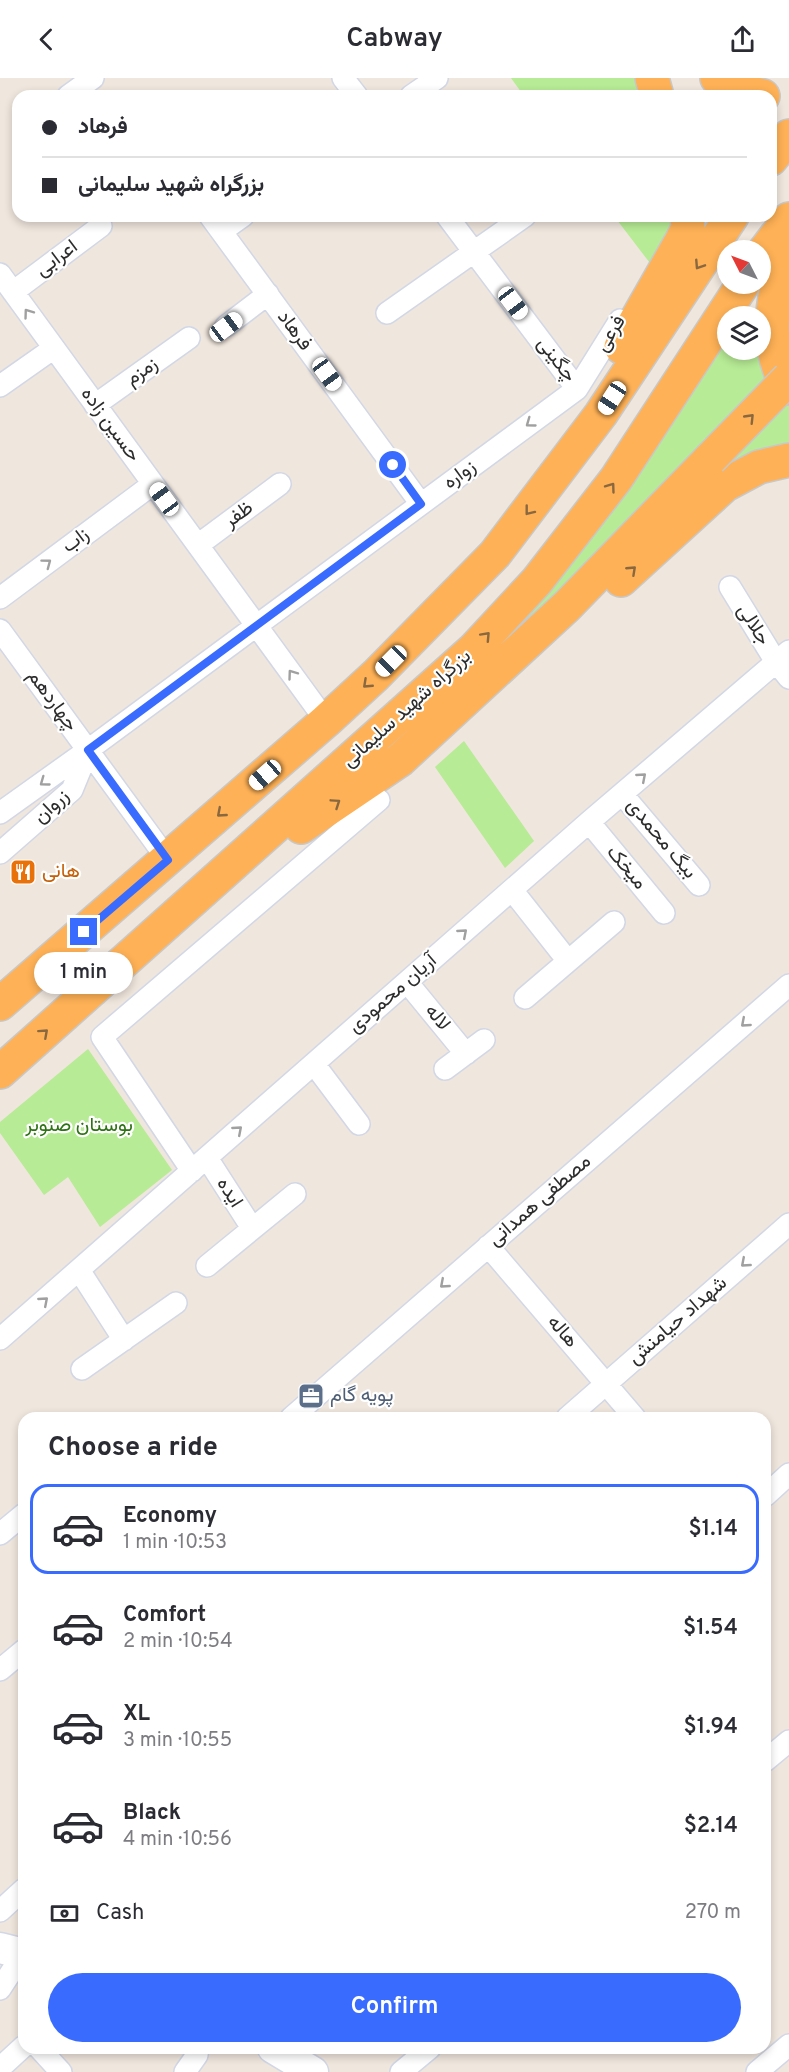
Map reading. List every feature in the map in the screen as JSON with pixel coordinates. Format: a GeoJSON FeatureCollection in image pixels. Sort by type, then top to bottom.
{"type":"FeatureCollection","features":[{"type":"Feature","properties":{"kind":"highway"},"geometry":{"type":"LineString","coordinates":[[694,78],[705,90]]}},
{"type":"Feature","properties":{"kind":"highway"},"geometry":{"type":"LineString","coordinates":[[717,78],[742,90]]}},
{"type":"Feature","properties":{"kind":"highway"},"geometry":{"type":"LineString","coordinates":[[777,151],[789,136]]}},
{"type":"Feature","properties":{"kind":"highway"},"geometry":{"type":"LineString","coordinates":[[771,243],[789,219]]}},
{"type":"Feature","properties":{"kind":"highway"},"geometry":{"type":"LineString","coordinates":[[553,480],[619,351],[682,240],[688,228],[688,222]]}},
{"type":"Feature","properties":{"kind":"highway"},"geometry":{"type":"LineString","coordinates":[[0,1004],[326,721],[376,675],[495,554],[601,414],[728,222]]}},
{"type":"Feature","properties":{"kind":"highway"},"geometry":{"type":"LineString","coordinates":[[789,249],[781,268],[774,304],[772,334],[776,360],[789,388]]}},
{"type":"Feature","properties":{"kind":"highway","name":"بزرگراه شهید سلیمانی"},"geometry":{"type":"LineString","coordinates":[[0,1072],[474,649],[537,581],[616,479],[736,294]]}},
{"type":"Feature","properties":{"kind":"highway"},"geometry":{"type":"LineString","coordinates":[[200,894],[400,760],[567,606],[789,378]]}},
{"type":"Feature","properties":{"kind":"highway"},"geometry":{"type":"LineString","coordinates":[[439,724],[577,621],[725,485],[759,467],[789,460]]}},
{"type":"Feature","properties":{"kind":"street"},"geometry":{"type":"LineString","coordinates":[[343,78],[352,90]]}},
{"type":"Feature","properties":{"kind":"street"},"geometry":{"type":"LineString","coordinates":[[419,90],[436,78]]}},
{"type":"Feature","properties":{"kind":"street","name":"چگینی"},"geometry":{"type":"LineString","coordinates":[[452,222],[577,389]]}},
{"type":"Feature","properties":{"kind":"street"},"geometry":{"type":"LineString","coordinates":[[387,313],[516,222]]}},
{"type":"Feature","properties":{"kind":"street","name":"فرهاد"},"geometry":{"type":"LineString","coordinates":[[216,224],[421,504]]}},
{"type":"Feature","properties":{"kind":"street","name":"اعرابی"},"geometry":{"type":"LineString","coordinates":[[13,292],[101,226]]}},
{"type":"Feature","properties":{"kind":"street","name":"حسین زاده"},"geometry":{"type":"LineString","coordinates":[[0,274],[326,721]]}},
{"type":"Feature","properties":{"kind":"street","name":"فرعی"},"geometry":{"type":"LineString","coordinates":[[577,389],[645,279]]}},
{"type":"Feature","properties":{"kind":"street"},"geometry":{"type":"LineString","coordinates":[[226,327],[268,294]]}},
{"type":"Feature","properties":{"kind":"street","name":"زمزم"},"geometry":{"type":"LineString","coordinates":[[95,405],[189,338]]}},
{"type":"Feature","properties":{"kind":"street"},"geometry":{"type":"LineString","coordinates":[[0,386],[54,348]]}},
{"type":"Feature","properties":{"kind":"street","name":"زواره"},"geometry":{"type":"LineString","coordinates":[[88,750],[577,389]]}},
{"type":"Feature","properties":{"kind":"street","name":"زاب"},"geometry":{"type":"LineString","coordinates":[[0,598],[153,483]]}},
{"type":"Feature","properties":{"kind":"street","name":"ظفر"},"geometry":{"type":"LineString","coordinates":[[198,545],[280,484]]}},
{"type":"Feature","properties":{"kind":"street","name":"جلالی"},"geometry":{"type":"LineString","coordinates":[[730,587],[785,664]]}},
{"type":"Feature","properties":{"kind":"street","name":"چهاردهم"},"geometry":{"type":"LineString","coordinates":[[0,630],[168,860]]}},
{"type":"Feature","properties":{"kind":"street","name":"آریان محمودی"},"geometry":{"type":"LineString","coordinates":[[0,1339],[589,822],[785,664]]}},
{"type":"Feature","properties":{"kind":"street"},"geometry":{"type":"LineString","coordinates":[[0,813],[88,750]]}},
{"type":"Feature","properties":{"kind":"street","name":"زروان"},"geometry":{"type":"LineString","coordinates":[[0,852],[72,790],[88,750]]}},
{"type":"Feature","properties":{"kind":"street","name":"بیگ محمدی"},"geometry":{"type":"LineString","coordinates":[[622,794],[699,885]]}},
{"type":"Feature","properties":{"kind":"street","name":"ایده"},"geometry":{"type":"LineString","coordinates":[[252,1228],[102,1037],[379,800]]}},
{"type":"Feature","properties":{"kind":"street","name":"میخک"},"geometry":{"type":"LineString","coordinates":[[589,822],[664,913]]}},
{"type":"Feature","properties":{"kind":"street"},"geometry":{"type":"LineString","coordinates":[[512,890],[568,961]]}},
{"type":"Feature","properties":{"kind":"street"},"geometry":{"type":"LineString","coordinates":[[525,998],[614,922]]}},
{"type":"Feature","properties":{"kind":"street","name":"لاله"},"geometry":{"type":"LineString","coordinates":[[408,981],[466,1054]]}},
{"type":"Feature","properties":{"kind":"street","name":"مصطفی همدانی"},"geometry":{"type":"LineString","coordinates":[[298,1412],[789,985]]}},
{"type":"Feature","properties":{"kind":"street"},"geometry":{"type":"LineString","coordinates":[[445,1069],[484,1041]]}},
{"type":"Feature","properties":{"kind":"street"},"geometry":{"type":"LineString","coordinates":[[314,1064],[359,1125]]}},
{"type":"Feature","properties":{"kind":"street","name":"ایده"},"geometry":{"type":"LineString","coordinates":[[207,1266],[294,1194]]}},
{"type":"Feature","properties":{"kind":"street","name":"شهداد حیامنش"},"geometry":{"type":"LineString","coordinates":[[574,1412],[789,1224]]}},
{"type":"Feature","properties":{"kind":"street","name":"هاله"},"geometry":{"type":"LineString","coordinates":[[488,1246],[630,1412]]}},
{"type":"Feature","properties":{"kind":"street"},"geometry":{"type":"LineString","coordinates":[[79,1270],[124,1340]]}},
{"type":"Feature","properties":{"kind":"street"},"geometry":{"type":"LineString","coordinates":[[82,1369],[176,1303]]}},
{"type":"Feature","properties":{"kind":"street"},"geometry":{"type":"LineString","coordinates":[[771,1490],[789,1474]]}},
{"type":"Feature","properties":{"kind":"street"},"geometry":{"type":"LineString","coordinates":[[0,1534],[18,1519]]}},
{"type":"Feature","properties":{"kind":"street"},"geometry":{"type":"LineString","coordinates":[[0,1670],[18,1655]]}},
{"type":"Feature","properties":{"kind":"street"},"geometry":{"type":"LineString","coordinates":[[771,1756],[789,1741]]}},
{"type":"Feature","properties":{"kind":"street"},"geometry":{"type":"LineString","coordinates":[[0,1911],[18,1894]]}},
{"type":"Feature","properties":{"kind":"street"},"geometry":{"type":"LineString","coordinates":[[0,1989],[16,1952]]}},
{"type":"Feature","properties":{"kind":"street"},"geometry":{"type":"LineString","coordinates":[[757,2072],[789,2045]]}},
{"type":"Feature","properties":{"kind":"street"},"geometry":{"type":"LineString","coordinates":[[0,2068],[18,2052]]}},
{"type":"Feature","properties":{"kind":"street"},"geometry":{"type":"LineString","coordinates":[[44,2054],[61,2072]]}},
{"type":"Feature","properties":{"kind":"street"},"geometry":{"type":"LineString","coordinates":[[185,2072],[197,2054]]}},
{"type":"Feature","properties":{"kind":"street"},"geometry":{"type":"LineString","coordinates":[[401,2072],[423,2054]]}},
{"type":"Feature","properties":{"kind":"green space"},"geometry":{"type":"Polygon","coordinates":[[[511,78],[642,78],[645,90],[520,90],[511,78]]]}},
{"type":"Feature","properties":{"kind":"green space"},"geometry":{"type":"Polygon","coordinates":[[[619,222],[677,222],[656,271],[619,222]]]}},
{"type":"Feature","properties":{"kind":"green space"},"geometry":{"type":"Polygon","coordinates":[[[717,340],[717,360],[762,360],[768,384],[494,662],[407,740],[358,767],[449,686],[717,340]]]}},
{"type":"Feature","properties":{"kind":"green space"},"geometry":{"type":"Polygon","coordinates":[[[785,403],[789,405],[789,451],[706,483],[785,403]]]}},
{"type":"Feature","properties":{"kind":"green space"},"geometry":{"type":"Polygon","coordinates":[[[464,741],[534,841],[505,868],[435,767],[464,741]]]}},
{"type":"Feature","properties":{"kind":"green space","name":"بوستان صنوبر"},"geometry":{"type":"Polygon","coordinates":[[[88,1049],[172,1170],[100,1227],[68,1177],[44,1195],[0,1133],[0,1122],[88,1049]]]}},
{"type":"Feature","properties":{"kind":"place","name":"هانی"},"geometry":{"type":"Point","coordinates":[23,872]}},
{"type":"Feature","properties":{"kind":"place","name":"پویه گام"},"geometry":{"type":"Point","coordinates":[311,1396]}},
{"type":"Feature","properties":{"kind":"route"},"geometry":{"type":"LineString","coordinates":[[84,932],[168,860],[88,750],[421,504],[393,465]]}}]}
